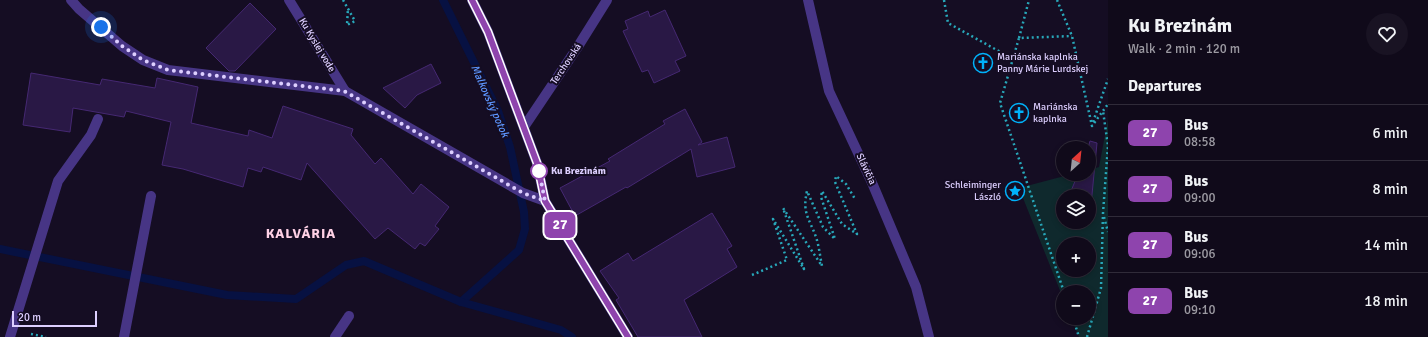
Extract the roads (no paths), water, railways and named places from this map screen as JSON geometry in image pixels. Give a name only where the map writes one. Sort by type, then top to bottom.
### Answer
[{"type":"street","name":"Ku Kyslej vode","points":[[71,0],[79,9],[122,46],[143,60],[168,70],[344,91],[523,193],[545,201]]},
{"type":"street","name":"Ku Kyslej vode","points":[[289,0],[344,91]]},
{"type":"street","points":[[472,0],[488,32],[524,127],[537,163],[545,201],[628,337]]},
{"type":"street","name":"Terchovská","points":[[524,127],[608,0]]},
{"type":"street","name":"Slávičia","points":[[808,0],[829,91],[873,185],[916,287],[929,337]]},
{"type":"street","points":[[10,337],[58,181],[91,135],[98,119]]},
{"type":"street","points":[[124,337],[150,196]]},
{"type":"street","points":[[334,337],[349,316]]},
{"type":"waterway","name":"Malkovský potok","points":[[443,0],[498,111],[510,147],[524,212],[525,229],[519,250],[461,302]]},
{"type":"waterway","points":[[0,249],[227,295],[296,299],[346,265],[364,261],[461,302],[561,330],[572,337]]},
{"type":"place","name":"Mariánska kaplnka Panny Márie Lurdskej","points":[[983,63]]},
{"type":"place","name":"Mariánska kaplnka","points":[[1019,113]]},
{"type":"place","name":"Ku Brezinám","points":[[539,171]]},
{"type":"place","name":"Schleiminger László","points":[[1015,191]]},
{"type":"district","name":"KALVÁRIA","points":[[301,233]]}]
